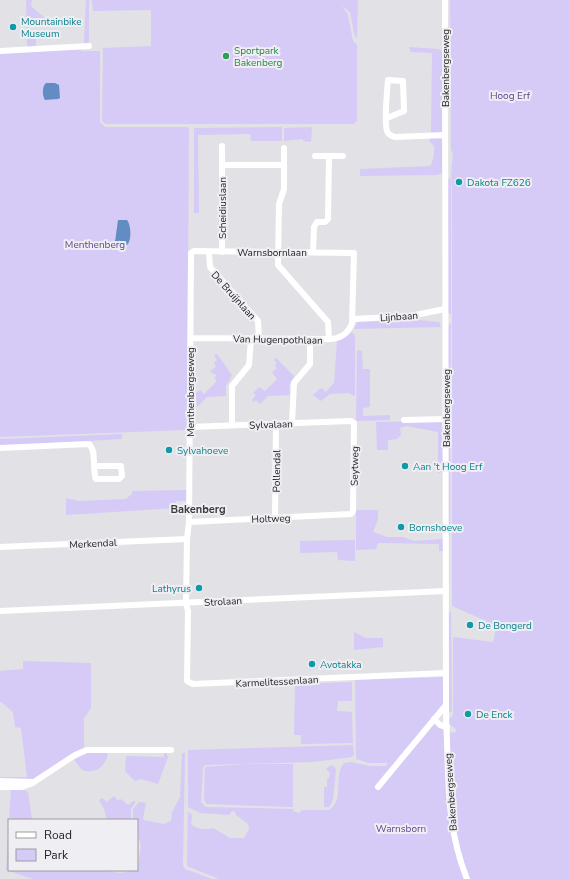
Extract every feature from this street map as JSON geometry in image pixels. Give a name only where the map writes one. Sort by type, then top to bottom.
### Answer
[{"type":"street","name":"Bakenbergseweg","points":[[445,0],[446,705],[448,787],[451,827],[467,879]]},
{"type":"street","points":[[0,51],[89,46]]},
{"type":"street","points":[[387,118],[404,111],[403,81],[388,80],[387,118],[387,131],[390,135],[395,137],[445,136]]},
{"type":"street","name":"Scheidiuslaan","points":[[222,146],[222,252]]},
{"type":"street","points":[[284,148],[284,189],[279,204],[279,268],[328,322],[329,339]]},
{"type":"street","points":[[315,156],[344,156]]},
{"type":"street","points":[[313,252],[314,226],[317,222],[325,222],[328,219],[329,156]]},
{"type":"street","name":"Scheidiuslaan","points":[[222,165],[284,165]]},
{"type":"street","name":"Warnsbornlaan","points":[[191,253],[194,251],[354,253],[353,319]]},
{"type":"street","name":"De Bruijnlaan","points":[[209,252],[210,268],[258,321],[259,338]]},
{"type":"street","name":"Menthenbergseweg","points":[[186,603],[187,539],[189,522],[191,253]]},
{"type":"street","name":"Lijnbaan","points":[[353,319],[414,316],[445,309]]},
{"type":"street","name":"Van Hugenpothlaan","points":[[190,338],[339,338],[352,326],[353,319]]},
{"type":"street","points":[[232,425],[232,386],[250,365],[251,339]]},
{"type":"street","points":[[292,423],[294,383],[310,364],[310,339]]},
{"type":"street","points":[[404,420],[446,419]]},
{"type":"street","name":"Sylvalaan","points":[[190,427],[351,421]]},
{"type":"street","name":"Seytweg","points":[[351,421],[354,423],[352,513]]},
{"type":"street","name":"Pollendal","points":[[275,518],[276,424]]},
{"type":"street","points":[[0,448],[87,444],[92,448],[95,477],[97,479],[119,479],[122,476],[121,466],[94,466]]},
{"type":"street","name":"Holtweg","points":[[189,522],[349,515],[352,513]]},
{"type":"street","name":"Merkendal","points":[[0,547],[187,539]]},
{"type":"street","name":"Strolaan","points":[[0,611],[446,591]]},
{"type":"street","name":"Karmelitessenlaan","points":[[186,603],[188,611],[187,681],[193,684],[446,673]]},
{"type":"street","points":[[378,786],[446,705]]},
{"type":"street","points":[[434,719],[440,725],[447,727]]},
{"type":"street","points":[[0,787],[30,784],[75,755],[87,750],[171,750]]},
{"type":"street","points":[[0,781],[30,784]]},
{"type":"green space","points":[[26,0],[32,0],[31,6],[46,19],[29,25],[29,35],[36,39],[36,47],[27,47]]},
{"type":"green space","points":[[86,0],[89,0],[89,42],[84,44]]},
{"type":"green space","name":"Sportpark Bakenberg","points":[[92,0],[358,0],[357,39],[354,33],[350,12],[342,6],[348,15],[353,41],[357,45],[357,121],[353,124],[106,124],[102,121],[103,48],[151,46],[151,10],[93,11]]},
{"type":"green space","points":[[450,0],[569,0],[569,879],[219,879],[187,866],[188,811],[192,815],[191,824],[194,826],[202,829],[213,828],[230,838],[244,838],[249,829],[248,824],[232,811],[229,815],[200,813],[188,807],[188,750],[353,745],[354,754],[352,757],[313,762],[205,765],[203,768],[201,802],[206,807],[293,809],[293,811],[299,813],[302,810],[329,810],[334,806],[337,800],[339,774],[344,763],[351,762],[369,766],[386,766],[388,763],[369,763],[356,759],[355,680],[444,677],[444,704],[434,718],[444,730],[449,733],[456,732],[456,729],[449,724],[449,719],[453,714],[453,637],[493,642],[496,629],[485,625],[486,621],[452,606],[451,175],[453,153],[451,150]]},
{"type":"green space","points":[[409,47],[438,49],[442,51],[442,133],[431,134],[432,53],[411,52]]},
{"type":"green space","name":"Menthenberg","points":[[79,49],[82,51],[100,51],[100,122],[105,127],[189,128],[187,430],[0,437],[0,53]]},
{"type":"green space","points":[[282,127],[282,141],[251,141],[250,134],[198,135],[199,213],[194,213],[194,128]]},
{"type":"green space","points":[[312,127],[311,142],[303,141],[303,139],[284,141],[284,128]]},
{"type":"green space","points":[[431,137],[442,139],[442,173],[437,175],[360,176],[360,169],[430,166],[433,160],[434,151],[434,146],[429,141]]},
{"type":"green space","points":[[450,177],[451,314],[448,313],[448,179]]},
{"type":"green space","points":[[418,320],[439,322],[441,327],[354,329],[358,322]]},
{"type":"green space","points":[[450,323],[450,537],[448,533],[448,327]]},
{"type":"green space","points":[[352,332],[355,336],[355,396],[348,393],[330,394],[321,401],[313,395],[321,388],[326,392],[334,383],[337,341]]},
{"type":"green space","points":[[357,350],[362,351],[363,369],[370,369],[370,407],[363,408],[363,416],[390,415],[390,420],[356,421]]},
{"type":"green space","points":[[217,354],[232,375],[226,386],[226,396],[207,397],[197,407],[196,393],[200,390],[204,394],[217,381],[214,378],[217,375],[210,372],[216,366],[214,363],[217,360],[214,356]]},
{"type":"green space","points":[[276,358],[294,376],[289,385],[290,395],[268,396],[260,404],[256,400],[254,402],[252,400],[256,395],[253,393],[259,387],[265,391],[277,379],[272,372],[277,368],[275,365],[277,363],[274,360]]},
{"type":"green space","points":[[442,421],[443,472],[438,473],[438,432],[407,426],[400,428],[401,435],[397,439],[388,440],[388,450],[377,450],[376,422]]},
{"type":"green space","points":[[122,434],[122,439],[0,446],[0,439]]},
{"type":"green space","points":[[187,490],[187,501],[176,501],[176,508],[66,515],[66,498],[79,501],[126,499],[132,494],[132,491]]},
{"type":"green space","points":[[356,510],[378,510],[378,519],[373,532],[387,537],[403,537],[414,541],[443,539],[444,551],[439,551],[439,544],[378,543],[376,549],[356,550]]},
{"type":"green space","points":[[355,540],[355,561],[338,560],[337,552],[300,553],[300,541]]},
{"type":"green space","points":[[451,611],[452,711],[449,712],[448,613]]},
{"type":"green space","points":[[354,632],[366,638],[383,638],[383,647],[354,650]]},
{"type":"green space","points":[[23,661],[91,663],[91,708],[84,718],[84,747],[33,780],[0,779],[0,777],[27,777],[21,728],[15,727],[13,712],[0,701],[0,671],[23,669]]},
{"type":"green space","points":[[352,682],[352,701],[338,701],[337,711],[352,712],[353,743],[301,744],[301,735],[294,735],[295,684]]},
{"type":"green space","points":[[105,751],[108,755],[106,760],[101,767],[95,770],[82,770],[74,760],[88,752]]},
{"type":"green space","points":[[164,753],[166,753],[168,757],[158,784],[141,779],[135,781],[125,771],[126,756],[164,757]]},
{"type":"green space","points":[[182,753],[185,753],[183,865],[185,869],[212,879],[33,879],[9,871],[108,871],[120,873],[138,871],[141,846],[138,836],[138,819],[133,819],[133,809],[139,802],[146,803],[143,818],[144,820],[164,824],[171,821],[172,812],[180,797]]},
{"type":"green space","points":[[244,764],[293,764],[293,807],[207,804],[204,800],[205,767]]},
{"type":"green space","points":[[331,765],[335,767],[336,770],[333,800],[329,807],[324,807],[324,787],[327,787],[327,779],[329,778],[330,773],[326,769]]},
{"type":"green space","points":[[11,788],[22,789],[28,792],[32,819],[9,819]]},
{"type":"green space","points":[[114,796],[118,801],[121,799],[128,805],[133,801],[136,801],[131,809],[131,819],[107,819],[104,809],[99,800],[102,798],[107,802]]},
{"type":"green space","points":[[8,837],[8,871],[6,870]]},
{"type":"water","points":[[46,83],[55,83],[59,85],[60,98],[45,100],[43,91]]},
{"type":"water","points":[[118,220],[127,220],[128,222],[130,236],[129,243],[127,245],[118,245],[115,242]]},
{"type":"place","name":"Mountainbike Museum","points":[[13,27]]},
{"type":"place","name":"Sportpark Bakenberg","points":[[226,56]]},
{"type":"place","name":"Dakota FZ626","points":[[459,182]]},
{"type":"place","name":"Sylvahoeve","points":[[169,450]]},
{"type":"place","name":"Aan 't Hoog Erf","points":[[405,466]]},
{"type":"place","name":"Bornshoeve","points":[[401,527]]},
{"type":"place","name":"Lathyrus","points":[[199,588]]},
{"type":"place","name":"De Bongerd","points":[[470,625]]},
{"type":"place","name":"Avotakka","points":[[312,664]]},
{"type":"place","name":"De Enck","points":[[468,714]]},
{"type":"district","name":"Bakenberg","points":[[198,509]]},
{"type":"park label","name":"Hoog Erf","points":[[510,95]]},
{"type":"park label","name":"Warnsborn","points":[[401,828]]}]
